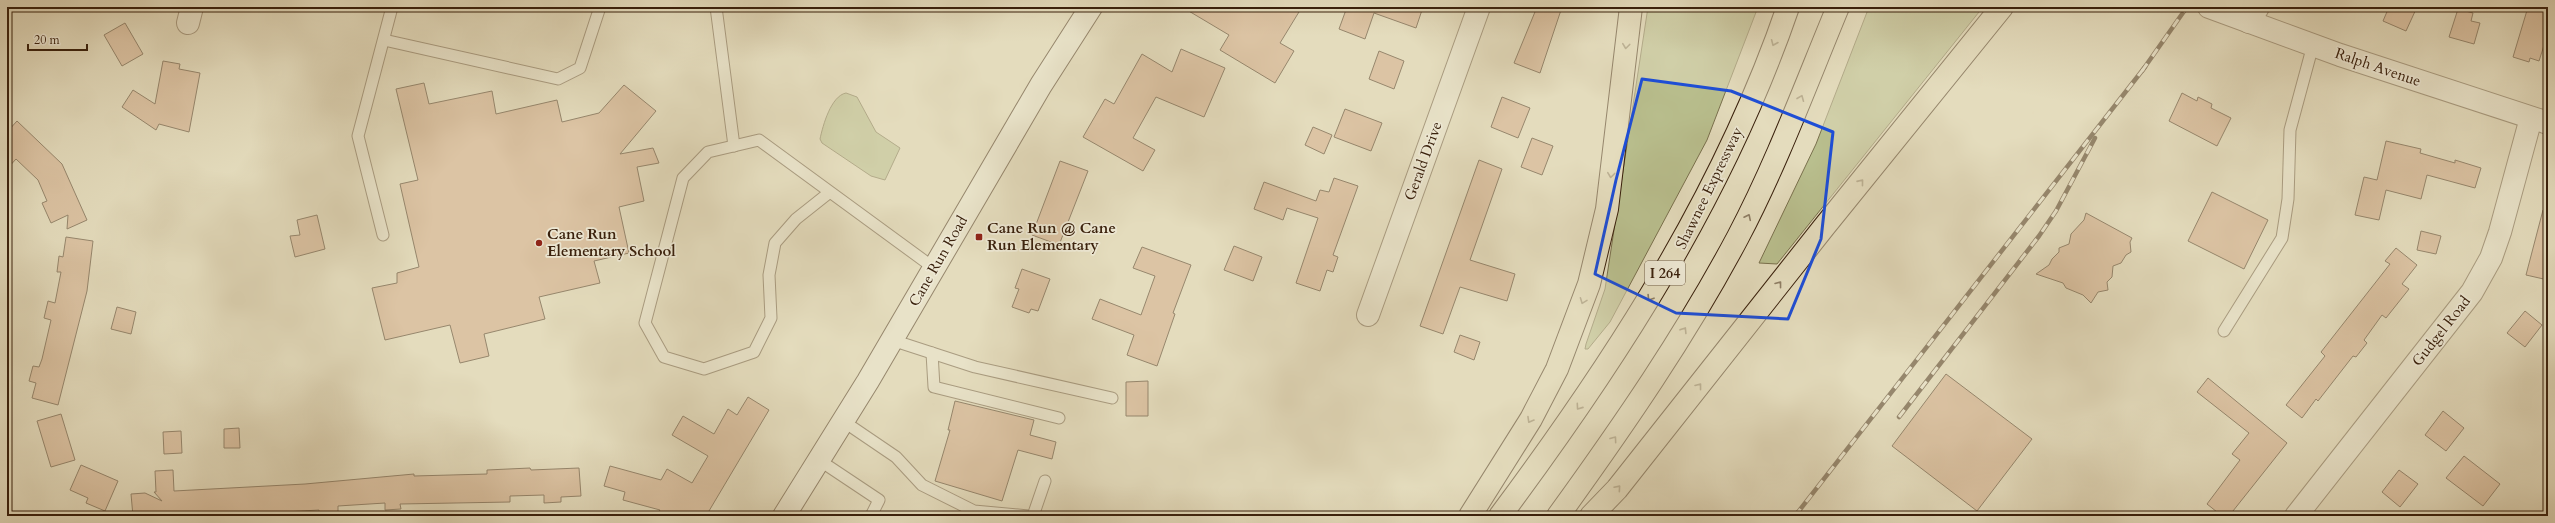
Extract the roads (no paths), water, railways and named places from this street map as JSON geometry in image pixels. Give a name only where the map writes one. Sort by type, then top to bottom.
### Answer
[{"type":"highway","points":[[1470,516],[1531,419],[1550,382],[1590,284],[1607,209],[1631,7]]},
{"type":"highway","name":"Shawnee Expressway","points":[[1500,516],[1610,362],[1671,264],[1737,134],[1788,7]]},
{"type":"highway","name":"I 264","points":[[1558,516],[1621,428],[1687,326],[1738,237],[1770,172],[1838,7]]},
{"type":"highway","points":[[1591,516],[1618,489],[1824,227],[2002,7]]},
{"type":"street","name":"Cane Run Road","points":[[784,516],[892,340],[1041,85],[1092,7]]},
{"type":"street","name":"Gerald Drive","points":[[1368,315],[1479,7]]},
{"type":"street","name":"Ralph Avenue","points":[[2209,7],[2253,14],[2313,45],[2539,120]]},
{"type":"street","name":"Gudgel Road","points":[[2296,516],[2472,292],[2491,258],[2539,120]]},
{"type":"lane","points":[[383,235],[358,136],[392,7]]},
{"type":"lane","points":[[384,40],[558,79],[580,68],[600,7]]},
{"type":"lane","points":[[716,7],[734,146]]},
{"type":"lane","points":[[2224,331],[2282,238],[2288,199],[2290,130],[2313,45]]},
{"type":"lane","points":[[830,192],[796,219],[775,243],[769,275],[771,318],[754,352],[704,369],[664,357],[645,323],[683,178],[708,152],[759,140],[934,268]]},
{"type":"lane","points":[[892,340],[975,367],[1112,398]]},
{"type":"lane","points":[[932,353],[934,387],[1059,418]]},
{"type":"lane","points":[[843,421],[896,457],[922,485],[974,511],[1028,516]]},
{"type":"lane","points":[[819,460],[879,500],[871,516]]},
{"type":"lane","points":[[1033,516],[1045,481]]},
{"type":"railway","points":[[2142,71],[2187,7]]},
{"type":"railway","points":[[1795,516],[2145,67]]},
{"type":"railway","points":[[1899,417],[2039,236],[2056,211],[2095,138]]},
{"type":"place","name":"Cane Run @ Cane Run Elementary","points":[[979,237]]},
{"type":"place","name":"Cane Run Elementary School","points":[[539,243]]}]
